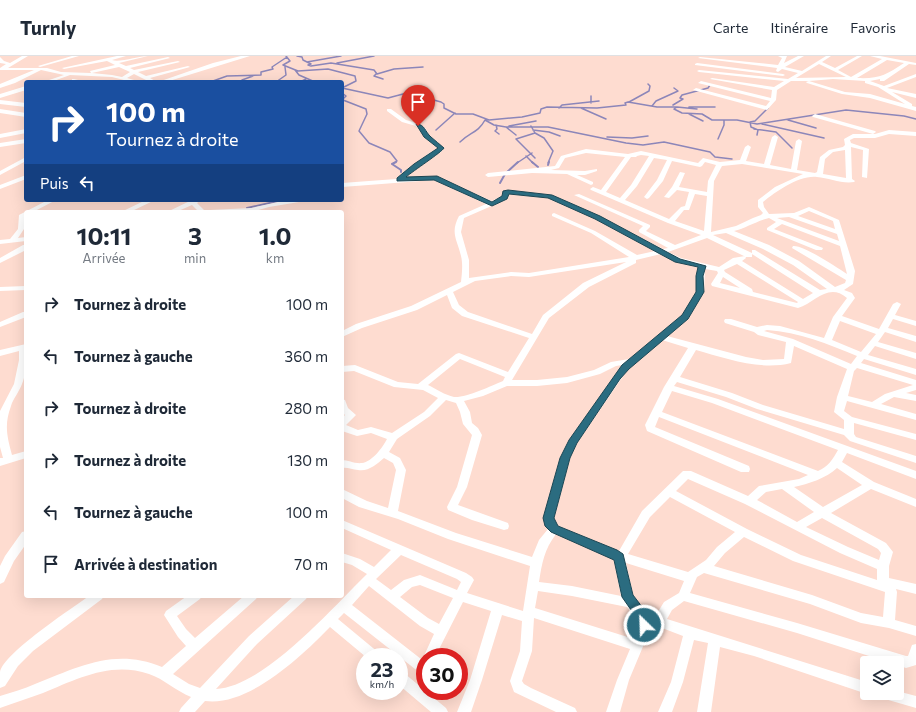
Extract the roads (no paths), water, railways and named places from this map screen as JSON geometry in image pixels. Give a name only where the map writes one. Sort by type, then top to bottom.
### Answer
[{"type":"street","points":[[0,70],[26,56]]},
{"type":"street","points":[[56,56],[66,59]]},
{"type":"street","points":[[31,69],[77,56]]},
{"type":"street","points":[[117,62],[124,56]]},
{"type":"street","points":[[74,80],[117,62],[146,56]]},
{"type":"street","points":[[168,80],[226,60],[248,56]]},
{"type":"street","points":[[776,74],[781,67],[785,56],[780,56]]},
{"type":"street","points":[[781,67],[802,56]]},
{"type":"street","points":[[696,90],[767,108],[773,100],[775,89],[829,56]]},
{"type":"street","points":[[835,70],[860,56]]},
{"type":"street","points":[[872,56],[916,64]]},
{"type":"street","points":[[124,68],[166,57],[197,71]]},
{"type":"street","points":[[0,58],[2,62],[10,64]]},
{"type":"street","points":[[53,70],[108,58],[117,62],[124,68],[150,80]]},
{"type":"street","points":[[700,58],[781,67],[802,72]]},
{"type":"street","points":[[852,78],[886,59]]},
{"type":"street","points":[[124,78],[134,72],[178,62]]},
{"type":"street","points":[[818,62],[852,78],[916,96]]},
{"type":"street","points":[[875,85],[907,63]]},
{"type":"street","points":[[697,64],[794,76]]},
{"type":"street","points":[[145,78],[188,67]]},
{"type":"street","points":[[0,70],[40,69],[53,70],[61,73],[86,74],[131,80]]},
{"type":"street","points":[[0,86],[13,82],[40,69]]},
{"type":"street","points":[[52,80],[74,73]]},
{"type":"street","points":[[775,89],[700,74],[788,80],[833,78],[861,80],[885,77]]},
{"type":"street","points":[[884,88],[916,75]]},
{"type":"street","points":[[906,79],[916,81]]},
{"type":"street","points":[[801,80],[844,93],[870,96],[916,109]]},
{"type":"street","points":[[701,83],[773,100]]},
{"type":"street","points":[[884,88],[916,109]]},
{"type":"street","points":[[0,96],[24,89]]},
{"type":"street","points":[[0,102],[24,105]]},
{"type":"street","points":[[389,110],[404,120],[424,130],[426,136],[441,148],[439,151],[430,155],[416,165],[399,180]]},
{"type":"street","points":[[0,111],[24,115]]},
{"type":"street","points":[[815,116],[880,134]]},
{"type":"street","points":[[0,130],[24,126]]},
{"type":"street","points":[[0,136],[24,131]]},
{"type":"street","points":[[488,175],[557,167],[563,157],[586,151],[631,155],[641,153],[700,165],[703,160],[720,164],[742,162],[850,180],[847,139],[854,136],[889,132],[916,134]]},
{"type":"street","points":[[767,166],[775,137]]},
{"type":"street","points":[[0,145],[24,141]]},
{"type":"street","points":[[794,171],[799,141]]},
{"type":"street","points":[[818,175],[820,174],[822,158],[831,151],[844,148],[848,145],[866,150],[865,177]]},
{"type":"street","points":[[742,162],[748,147]]},
{"type":"street","points":[[602,193],[631,155]]},
{"type":"street","points":[[621,201],[634,186],[653,155]]},
{"type":"street","points":[[647,197],[660,181],[670,160]]},
{"type":"street","points":[[0,173],[24,161]]},
{"type":"street","points":[[707,235],[711,181],[720,164]]},
{"type":"street","points":[[532,171],[585,173],[595,170]]},
{"type":"street","points":[[568,173],[602,193],[670,222],[752,253],[819,294]]},
{"type":"street","points":[[667,197],[675,188],[682,173]]},
{"type":"street","points":[[765,217],[766,213],[761,207],[760,201],[778,188],[804,176],[818,175]]},
{"type":"street","points":[[0,187],[24,178]]},
{"type":"street","points":[[344,185],[435,178],[492,204]]},
{"type":"street","points":[[675,188],[709,194]]},
{"type":"street","points":[[670,222],[683,208],[687,209],[693,191]]},
{"type":"street","points":[[465,282],[465,254],[457,238],[456,228],[461,217],[492,204],[505,197],[505,193],[508,192],[550,196],[598,218],[678,260],[721,271],[756,296]]},
{"type":"street","points":[[577,195],[648,226],[641,231],[674,248]]},
{"type":"street","points":[[31,210],[49,202]]},
{"type":"street","points":[[129,210],[147,202]]},
{"type":"street","points":[[175,210],[193,202]]},
{"type":"street","points":[[222,210],[251,210],[268,205],[287,202]]},
{"type":"street","points":[[344,333],[359,326],[404,312],[473,279],[511,274],[529,275],[634,258],[674,248],[707,235],[738,228],[765,217],[792,216],[809,209],[836,220],[851,271],[849,284],[846,287],[819,294],[798,306],[715,284],[721,271],[736,260],[766,248]]},
{"type":"street","points":[[13,240],[21,229],[21,216],[24,214]]},
{"type":"street","points":[[554,215],[593,232],[634,258]]},
{"type":"street","points":[[792,216],[840,234]]},
{"type":"street","points":[[765,217],[843,245]]},
{"type":"street","points":[[780,222],[769,229],[818,248]]},
{"type":"street","points":[[725,230],[796,263],[835,290],[849,295],[851,298],[837,317],[827,341]]},
{"type":"street","points":[[0,242],[24,239]]},
{"type":"street","points":[[0,261],[24,248]]},
{"type":"street","points":[[796,248],[814,256],[850,279]]},
{"type":"street","points":[[344,369],[355,368],[396,385],[421,386],[444,397],[459,400],[480,394],[508,379],[542,321],[577,291],[645,255]]},
{"type":"street","points":[[736,260],[803,302]]},
{"type":"street","points":[[691,578],[621,558],[613,553],[554,529],[549,523],[548,518],[568,453],[573,442],[617,377],[633,361],[682,320],[700,292],[700,276],[702,266]]},
{"type":"street","points":[[0,290],[24,288]]},
{"type":"street","points":[[449,291],[455,306],[466,314],[534,337]]},
{"type":"street","points":[[897,304],[882,331],[850,371],[839,412],[849,419],[916,437]]},
{"type":"street","points":[[0,325],[24,315]]},
{"type":"street","points":[[890,316],[916,324]]},
{"type":"street","points":[[837,317],[882,331],[916,339]]},
{"type":"street","points":[[728,321],[757,330],[761,333],[790,341],[854,366],[916,383]]},
{"type":"street","points":[[757,330],[762,327],[786,330],[827,341],[862,355],[916,372]]},
{"type":"street","points":[[661,337],[755,362],[782,364],[788,361],[790,341]]},
{"type":"street","points":[[872,343],[916,356]]},
{"type":"street","points":[[694,345],[674,378],[650,425],[650,429],[745,469]]},
{"type":"street","points":[[0,353],[24,347],[18,384],[6,406],[1,425],[4,461],[24,455]]},
{"type":"street","points":[[421,386],[460,356],[508,379],[537,383],[567,380],[597,372],[614,364],[633,361]]},
{"type":"street","points":[[674,378],[729,395],[760,407],[849,434],[853,439],[916,460]]},
{"type":"street","points":[[874,405],[894,394],[916,387]]},
{"type":"street","points":[[669,388],[721,403],[916,475]]},
{"type":"street","points":[[894,394],[916,398]]},
{"type":"street","points":[[344,464],[359,467],[364,466],[382,453],[393,437],[427,414],[444,397]]},
{"type":"street","points":[[842,397],[916,416]]},
{"type":"street","points":[[459,400],[466,412],[468,424],[477,435],[462,487],[451,506],[476,517],[504,526]]},
{"type":"street","points":[[344,409],[351,415],[344,424]]},
{"type":"street","points":[[657,413],[818,475]]},
{"type":"street","points":[[849,419],[849,434]]},
{"type":"street","points":[[344,427],[358,433],[371,430],[393,437]]},
{"type":"street","points":[[749,502],[764,489],[801,482],[828,471],[836,463],[844,449]]},
{"type":"street","points":[[382,453],[395,459],[400,464],[401,470],[392,513]]},
{"type":"street","points":[[836,463],[870,485],[916,503]]},
{"type":"street","points":[[613,712],[623,680],[638,646],[644,625],[641,615],[627,594],[621,558],[643,519],[686,474],[689,474],[749,502],[844,550],[883,566]]},
{"type":"street","points":[[784,485],[823,512],[882,546],[887,552],[883,566],[883,585],[891,592],[889,623]]},
{"type":"street","points":[[797,527],[870,485]]},
{"type":"street","points":[[668,492],[743,532],[798,558],[883,585],[916,589]]},
{"type":"street","points":[[344,495],[363,504],[392,513],[452,536],[536,563]]},
{"type":"street","points":[[344,525],[438,564],[467,579],[468,582],[434,648]]},
{"type":"street","points":[[554,529],[543,542],[536,563],[528,614],[526,651],[516,681],[518,686],[526,692],[570,712]]},
{"type":"street","points":[[659,622],[668,606],[683,596],[691,578],[696,571],[703,568],[743,532]]},
{"type":"street","points":[[0,579],[9,559],[24,538]]},
{"type":"street","points":[[0,702],[67,677],[105,666],[123,663],[139,666],[163,674],[179,686],[202,694],[212,696],[224,694],[250,684],[282,662],[330,620],[343,605],[400,549]]},
{"type":"street","points":[[344,559],[360,564],[392,596],[424,622],[442,632]]},
{"type":"street","points":[[703,568],[806,598],[861,618],[889,623],[916,631]]},
{"type":"street","points":[[392,596],[408,583],[420,580],[460,596],[498,608],[528,614],[638,646]]},
{"type":"street","points":[[533,586],[572,591],[633,603]]},
{"type":"street","points":[[683,596],[797,628],[906,662],[913,661],[916,649]]},
{"type":"street","points":[[0,682],[14,662],[29,647],[95,598]]},
{"type":"street","points":[[193,598],[170,615],[184,636],[195,646]]},
{"type":"street","points":[[163,674],[250,598]]},
{"type":"street","points":[[186,712],[253,640],[300,598]]},
{"type":"street","points":[[343,605],[416,663]]},
{"type":"street","points":[[464,712],[476,680],[498,608]]},
{"type":"street","points":[[641,615],[690,633],[760,652],[860,686]]},
{"type":"street","points":[[330,620],[364,648]]},
{"type":"street","points":[[665,712],[677,682],[690,633]]},
{"type":"street","points":[[704,712],[715,640]]},
{"type":"street","points":[[408,684],[441,712]]},
{"type":"street","points":[[904,699],[916,702]]},
{"type":"waterway","points":[[297,56],[302,57],[303,60],[307,62]]},
{"type":"waterway","points":[[307,62],[341,56]]},
{"type":"waterway","points":[[337,63],[374,56]]},
{"type":"waterway","points":[[216,80],[227,76],[261,75],[261,72],[273,69],[272,67],[287,57]]},
{"type":"waterway","points":[[287,57],[290,61],[283,65],[298,71],[328,69],[355,76],[356,81],[344,87]]},
{"type":"waterway","points":[[307,62],[311,64],[308,65],[311,66],[331,63],[374,70],[377,74],[394,69],[423,67]]},
{"type":"waterway","points":[[279,80],[286,75],[285,67]]},
{"type":"waterway","points":[[295,70],[299,75],[310,80]]},
{"type":"waterway","points":[[376,74],[374,76],[383,79]]},
{"type":"waterway","points":[[242,80],[253,76]]},
{"type":"waterway","points":[[629,102],[649,91],[650,86],[648,84]]},
{"type":"waterway","points":[[673,105],[683,99],[680,98],[682,95],[708,88],[710,85]]},
{"type":"waterway","points":[[344,88],[388,98],[403,94],[412,94],[441,102],[444,104],[444,108],[455,113]]},
{"type":"waterway","points":[[652,106],[656,101],[678,91],[674,88]]},
{"type":"waterway","points":[[344,94],[346,96],[344,98]]},
{"type":"waterway","points":[[591,96],[591,102]]},
{"type":"waterway","points":[[344,100],[366,109],[367,114],[359,131],[369,143],[390,152],[397,161],[394,163]]},
{"type":"waterway","points":[[591,102],[599,101]]},
{"type":"waterway","points":[[560,107],[562,105],[591,102]]},
{"type":"waterway","points":[[560,107],[597,108],[626,105],[625,103],[628,102],[657,107],[677,107]]},
{"type":"waterway","points":[[455,113],[473,114],[489,120],[522,117],[540,113],[541,109],[547,107],[560,107]]},
{"type":"waterway","points":[[677,107],[697,109]]},
{"type":"waterway","points":[[677,107],[674,109],[682,113],[702,114],[712,120],[724,120]]},
{"type":"waterway","points":[[689,107],[715,107]]},
{"type":"waterway","points":[[581,108],[606,119]]},
{"type":"waterway","points":[[750,123],[755,121],[768,108]]},
{"type":"waterway","points":[[750,123],[757,124],[846,110],[904,116],[916,119]]},
{"type":"waterway","points":[[436,130],[455,113]]},
{"type":"waterway","points":[[689,114],[703,121]]},
{"type":"waterway","points":[[460,142],[480,128],[485,120],[496,125]]},
{"type":"waterway","points":[[718,139],[724,125],[724,120]]},
{"type":"waterway","points":[[724,120],[737,120],[750,123]]},
{"type":"waterway","points":[[788,120],[816,128]]},
{"type":"waterway","points":[[509,126],[536,121]]},
{"type":"waterway","points":[[750,123],[751,127],[756,129]]},
{"type":"waterway","points":[[762,124],[824,138]]},
{"type":"waterway","points":[[496,125],[506,127]]},
{"type":"waterway","points":[[496,125],[497,129],[495,131],[499,134]]},
{"type":"waterway","points":[[506,127],[532,127]]},
{"type":"waterway","points":[[506,127],[516,135]]},
{"type":"waterway","points":[[532,127],[548,127],[643,145],[664,142],[710,152],[715,157],[732,159]]},
{"type":"waterway","points":[[756,129],[776,132],[792,148]]},
{"type":"waterway","points":[[756,129],[758,130],[757,135]]},
{"type":"waterway","points":[[533,130],[549,132],[560,136]]},
{"type":"waterway","points":[[531,154],[516,139],[535,133]]},
{"type":"waterway","points":[[535,133],[544,138],[553,151],[548,163]]},
{"type":"waterway","points":[[607,137],[632,138],[648,136]]},
{"type":"waterway","points":[[527,157],[531,154]]},
{"type":"waterway","points":[[531,154],[535,158]]},
{"type":"waterway","points":[[517,163],[527,157]]},
{"type":"waterway","points":[[527,157],[532,162]]},
{"type":"waterway","points":[[500,183],[505,174],[518,162]]},
{"type":"waterway","points":[[532,162],[538,167]]},
{"type":"waterway","points":[[394,163],[392,164],[401,170],[401,172]]},
{"type":"waterway","points":[[247,208],[274,202]]}]
